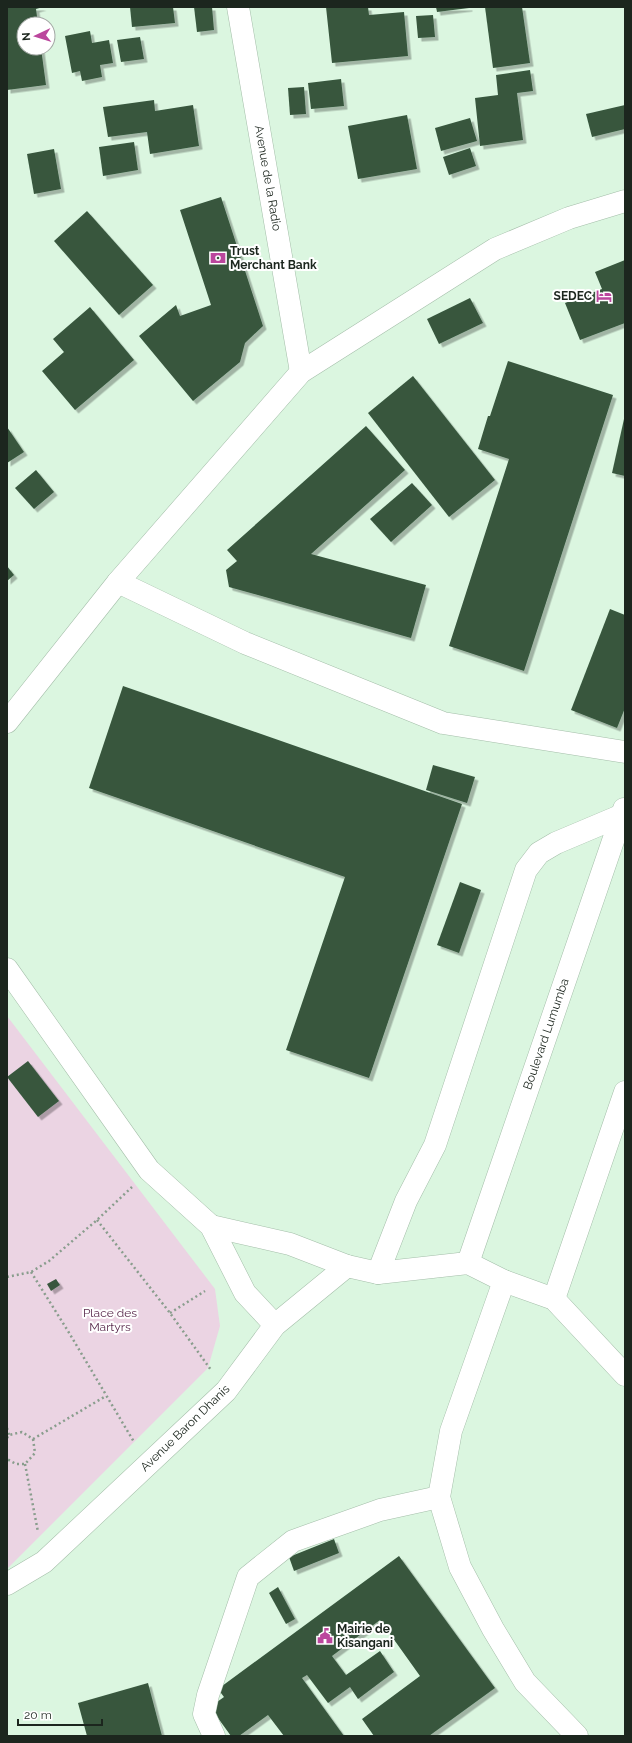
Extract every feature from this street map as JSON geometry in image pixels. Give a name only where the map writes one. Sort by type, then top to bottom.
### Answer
[{"type":"street","name":"Avenue de la Radio","points":[[238,7],[301,372]]},
{"type":"street","points":[[7,722],[118,582],[301,372],[495,249],[569,218],[625,201]]},
{"type":"street","points":[[118,582],[245,643],[443,723],[625,752]]},
{"type":"street","points":[[378,1273],[406,1201],[436,1145],[526,870],[539,853],[556,843],[622,811]]},
{"type":"street","name":"Boulevard Lumumba","points":[[468,1263],[622,811]]},
{"type":"street","points":[[7,969],[149,1170],[211,1226],[245,1293],[275,1325]]},
{"type":"street","points":[[554,1299],[625,1092]]},
{"type":"street","points":[[211,1226],[290,1244],[347,1266],[378,1273],[468,1263],[504,1281],[554,1299],[625,1375]]},
{"type":"street","name":"Avenue Baron Dhanis","points":[[7,1584],[44,1562],[226,1391],[275,1325],[347,1266]]},
{"type":"street","points":[[504,1281],[451,1431],[439,1497],[460,1567],[493,1628],[525,1682],[577,1736]]},
{"type":"street","points":[[214,1736],[204,1714],[208,1695],[248,1577],[293,1541],[380,1510],[439,1497]]},
{"type":"path","points":[[7,1277],[31,1272],[49,1261],[97,1220],[149,1170]]},
{"type":"path","points":[[97,1220],[170,1313],[226,1391]]},
{"type":"path","points":[[31,1272],[147,1465]]},
{"type":"path","points":[[170,1313],[205,1291]]},
{"type":"path","points":[[34,1439],[106,1396]]},
{"type":"path","points":[[7,1428],[8,1436],[22,1432],[34,1439]]},
{"type":"path","points":[[7,1460],[16,1464],[25,1464],[35,1453],[34,1439]]},
{"type":"path","points":[[25,1464],[44,1562]]},
{"type":"green space","name":"Place des Martyrs","points":[[7,1016],[215,1289],[220,1326],[208,1368],[7,1569]]},
{"type":"building","points":[[7,7],[43,7],[36,9],[37,16],[16,16],[16,56],[42,56],[46,85],[7,90]]},
{"type":"building","points":[[130,7],[173,7],[175,23],[132,27]]},
{"type":"building","points":[[194,7],[212,7],[214,30],[197,32]]},
{"type":"building","points":[[326,7],[368,7],[369,15],[404,12],[408,56],[332,63]]},
{"type":"building","points":[[436,7],[469,7],[469,8],[437,12]]},
{"type":"building","points":[[485,7],[522,7],[530,63],[493,68]]},
{"type":"building","points":[[433,15],[435,37],[418,38],[416,16]]},
{"type":"building","points":[[90,31],[92,43],[109,40],[113,63],[100,65],[102,77],[82,81],[80,71],[72,73],[65,36]]},
{"type":"building","points":[[140,37],[144,59],[121,62],[117,40]]},
{"type":"building","points":[[530,70],[533,91],[517,93],[523,140],[480,146],[475,98],[498,95],[496,75]]},
{"type":"building","points":[[341,79],[344,106],[311,109],[308,83]]},
{"type":"building","points":[[304,87],[306,114],[290,115],[288,88]]},
{"type":"building","points":[[154,100],[155,111],[193,105],[199,146],[150,154],[147,132],[108,137],[103,107]]},
{"type":"building","points":[[625,105],[625,129],[592,137],[586,114]]},
{"type":"building","points":[[407,115],[417,169],[358,179],[348,126]]},
{"type":"building","points":[[470,118],[477,141],[441,151],[435,128]]},
{"type":"building","points":[[134,142],[138,170],[103,176],[99,147]]},
{"type":"building","points":[[470,148],[476,166],[449,175],[443,157]]},
{"type":"building","points":[[54,149],[61,189],[34,194],[27,154]]},
{"type":"building","name":"Trust Merchant Bank","points":[[221,197],[263,326],[245,343],[240,362],[193,401],[139,336],[176,305],[180,316],[211,305],[180,210]]},
{"type":"building","points":[[87,211],[153,285],[119,315],[54,241]]},
{"type":"building","name":"SEDEC","points":[[625,260],[625,323],[580,340],[565,303],[602,289],[595,272]]},
{"type":"building","points":[[470,298],[483,323],[439,344],[427,319]]},
{"type":"building","points":[[90,307],[134,360],[75,410],[42,371],[64,352],[53,339]]},
{"type":"building","points":[[508,361],[613,395],[524,671],[449,646],[509,459],[478,449]]},
{"type":"building","points":[[413,376],[495,480],[449,517],[368,413]]},
{"type":"building","points":[[625,419],[625,476],[612,473]]},
{"type":"building","points":[[366,426],[405,470],[311,554],[426,585],[411,638],[229,587],[226,570],[237,561],[227,550]]},
{"type":"building","points":[[7,427],[24,452],[7,463]]},
{"type":"building","points":[[36,470],[54,492],[34,509],[15,488]]},
{"type":"building","points":[[412,483],[432,505],[391,542],[370,519]]},
{"type":"building","points":[[7,566],[14,575],[7,581]]},
{"type":"building","points":[[610,609],[625,615],[625,708],[617,728],[571,710]]},
{"type":"building","points":[[123,686],[462,804],[369,1078],[286,1050],[345,877],[89,788]]},
{"type":"building","points":[[433,765],[475,777],[467,803],[426,790]]},
{"type":"building","points":[[460,882],[481,890],[459,953],[437,945]]},
{"type":"building","points":[[28,1061],[59,1101],[38,1117],[7,1077]]},
{"type":"building","points":[[56,1279],[60,1285],[51,1291],[47,1284]]},
{"type":"building","points":[[334,1539],[339,1553],[294,1571],[289,1557]]},
{"type":"building","name":"Mairie de Kisangani","points":[[399,1556],[495,1688],[429,1736],[374,1736],[362,1719],[420,1676],[380,1620],[332,1656],[346,1675],[380,1651],[394,1672],[358,1699],[350,1687],[328,1703],[307,1675],[302,1678],[344,1736],[284,1736],[268,1715],[239,1736],[231,1736],[210,1707],[224,1697],[218,1689]]},
{"type":"building","points":[[278,1587],[295,1619],[286,1624],[269,1593]]},
{"type":"building","points":[[148,1683],[162,1736],[87,1736],[78,1703]]},
{"type":"place","name":"Trust Merchant Bank","points":[[218,258]]},
{"type":"place","name":"SEDEC","points":[[604,296]]},
{"type":"place","name":"Mairie de Kisangani","points":[[325,1636]]}]
